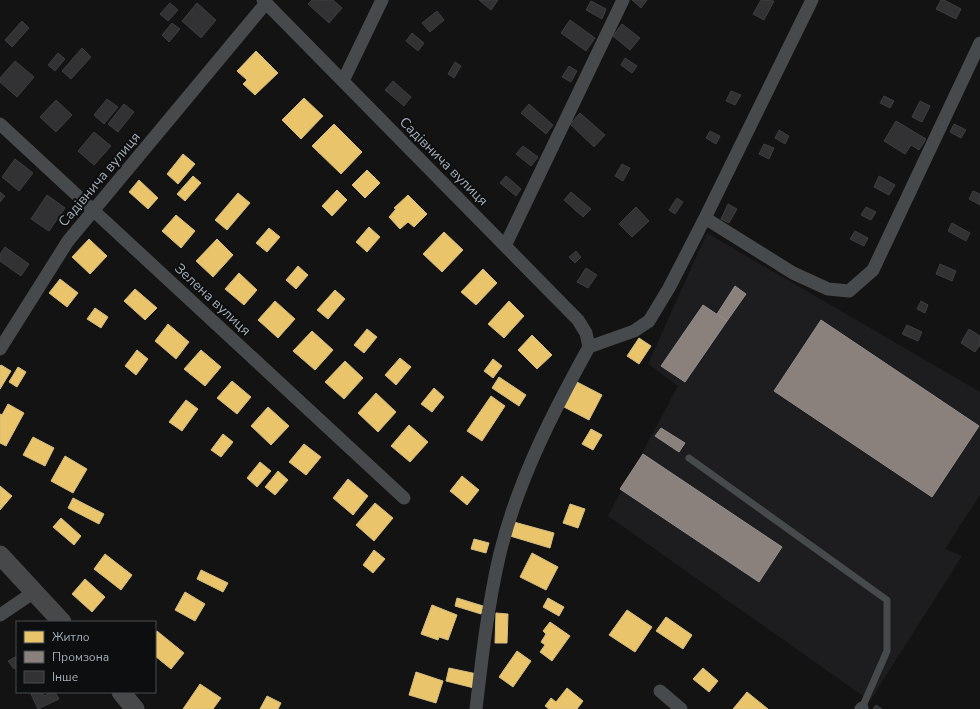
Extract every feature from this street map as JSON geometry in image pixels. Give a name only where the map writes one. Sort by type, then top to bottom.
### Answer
[{"type":"main road","points":[[0,555],[61,621]]},
{"type":"main road","points":[[122,693],[135,709]]},
{"type":"street","points":[[343,81],[382,0]]},
{"type":"street","points":[[505,246],[623,0]]},
{"type":"street","points":[[476,709],[500,553],[520,493],[551,416],[589,347],[634,331],[649,321],[669,288],[705,218],[812,0]]},
{"type":"street","name":"Садівнича вулиця","points":[[0,349],[68,242],[265,1],[578,320],[586,333],[589,347]]},
{"type":"street","points":[[705,218],[793,273],[828,289],[850,291],[873,270],[980,43]]},
{"type":"street","name":"Зелена вулиця","points":[[0,124],[404,498]]},
{"type":"street","points":[[0,615],[34,592]]},
{"type":"street","points":[[660,691],[681,709]]},
{"type":"lane","points":[[689,458],[887,600],[887,651],[861,708]]},
{"type":"shaded area","points":[[707,233],[980,392],[980,495],[945,549],[962,556],[870,701],[608,516],[678,386],[648,364]]},
{"type":"building: Житло","points":[[256,51],[278,73],[255,95],[243,84],[247,80],[237,71]]},
{"type":"building: Житло","points":[[304,98],[323,116],[301,139],[282,120]]},
{"type":"building: Житло","points":[[334,124],[362,152],[341,174],[312,146]]},
{"type":"building: Житло","points":[[183,154],[195,164],[178,184],[167,174]]},
{"type":"building: Житло","points":[[367,170],[380,183],[365,198],[352,185]]},
{"type":"building: Житло","points":[[193,176],[201,183],[185,201],[177,194]]},
{"type":"building: Житло","points":[[139,180],[158,198],[148,209],[129,192]]},
{"type":"building: Житло","points":[[337,190],[347,200],[332,216],[322,206]]},
{"type":"building: Житло","points":[[238,193],[250,203],[227,230],[215,220]]},
{"type":"building: Житло","points":[[408,195],[427,214],[414,227],[408,222],[400,229],[389,217],[396,209],[394,208]]},
{"type":"building: Житло","points":[[176,215],[195,231],[181,248],[162,231]]},
{"type":"building: Житло","points":[[369,227],[380,237],[367,252],[356,242]]},
{"type":"building: Житло","points":[[269,228],[280,237],[267,252],[256,243]]},
{"type":"building: Житло","points":[[444,232],[463,250],[442,272],[423,254]]},
{"type":"building: Житло","points":[[89,239],[107,256],[90,274],[72,257]]},
{"type":"building: Житло","points":[[217,239],[233,255],[213,277],[196,261]]},
{"type":"building: Житло","points":[[298,266],[308,275],[296,289],[286,280]]},
{"type":"building: Житло","points":[[483,269],[497,283],[476,305],[461,292]]},
{"type":"building: Житло","points":[[239,273],[257,290],[244,305],[225,289]]},
{"type":"building: Житло","points":[[60,279],[78,293],[67,307],[49,293]]},
{"type":"building: Житло","points":[[135,289],[157,308],[145,320],[124,301]]},
{"type":"building: Житло","points":[[335,290],[345,299],[328,319],[317,310]]},
{"type":"building: Житло","points":[[275,301],[295,319],[278,338],[258,320]]},
{"type":"building: Житло","points":[[509,301],[524,316],[504,338],[488,324]]},
{"type":"building: Житло","points":[[95,308],[108,317],[101,328],[87,319]]},
{"type":"building: Житло","points":[[168,324],[189,342],[176,359],[155,341]]},
{"type":"building: Житло","points":[[367,329],[377,337],[364,353],[354,345]]},
{"type":"building: Житло","points":[[312,331],[333,350],[315,370],[293,351]]},
{"type":"building: Житло","points":[[532,335],[552,355],[537,369],[518,350]]},
{"type":"building: Житло","points":[[639,338],[651,346],[639,364],[627,356]]},
{"type":"building: Житло","points":[[137,350],[148,359],[136,375],[125,366]]},
{"type":"building: Житло","points":[[201,350],[221,367],[205,386],[184,369]]},
{"type":"building: Житло","points":[[400,358],[411,367],[396,385],[385,375]]},
{"type":"building: Житло","points":[[493,359],[502,366],[493,378],[484,371]]},
{"type":"building: Житло","points":[[345,361],[363,378],[344,399],[325,382]]},
{"type":"building: Житло","points":[[1,365],[11,371],[0,389],[0,366]]},
{"type":"building: Житло","points":[[18,367],[26,372],[17,387],[9,382]]},
{"type":"building: Житло","points":[[499,377],[526,395],[519,406],[492,388]]},
{"type":"building: Житло","points":[[232,381],[251,397],[237,414],[217,398]]},
{"type":"building: Житло","points":[[577,382],[602,395],[589,420],[564,407]]},
{"type":"building: Житло","points":[[434,388],[444,397],[432,412],[421,404]]},
{"type":"building: Житло","points":[[376,393],[396,412],[378,432],[358,413]]},
{"type":"building: Житло","points":[[491,396],[505,406],[482,441],[467,431]]},
{"type":"building: Житло","points":[[186,400],[198,409],[182,431],[169,422]]},
{"type":"building: Житло","points":[[8,404],[24,413],[6,446],[0,443],[0,414],[2,415]]},
{"type":"building: Житло","points":[[268,407],[289,426],[271,445],[251,426]]},
{"type":"building: Житло","points":[[409,425],[428,442],[410,462],[391,446]]},
{"type":"building: Житло","points":[[591,429],[602,435],[593,450],[582,444]]},
{"type":"building: Житло","points":[[223,434],[233,442],[221,457],[211,450]]},
{"type":"building: Житло","points":[[33,437],[54,448],[45,466],[23,455]]},
{"type":"building: Житло","points":[[304,444],[321,457],[306,475],[289,462]]},
{"type":"building: Житло","points":[[65,456],[87,469],[73,493],[51,481]]},
{"type":"building: Житло","points":[[260,462],[271,471],[257,487],[247,478]]},
{"type":"building: Житло","points":[[278,471],[288,480],[275,495],[265,487]]},
{"type":"building: Житло","points":[[462,476],[479,490],[467,505],[450,491]]},
{"type":"building: Житло","points":[[348,479],[368,496],[353,515],[333,498]]},
{"type":"building: Житло","points":[[0,486],[12,496],[0,510]]},
{"type":"building: Житло","points":[[73,498],[104,514],[99,524],[68,508]]},
{"type":"building: Житло","points":[[375,503],[393,518],[374,541],[356,525]]},
{"type":"building: Житло","points":[[570,504],[585,509],[578,528],[563,523]]},
{"type":"building: Житло","points":[[61,518],[81,536],[74,545],[53,527]]},
{"type":"building: Житло","points":[[514,522],[554,533],[550,548],[510,536]]},
{"type":"building: Житло","points":[[474,539],[489,543],[486,553],[471,549]]},
{"type":"building: Житло","points":[[374,550],[385,559],[373,573],[363,565]]},
{"type":"building: Житло","points":[[532,553],[558,567],[546,590],[520,577]]},
{"type":"building: Житло","points":[[105,554],[132,575],[121,590],[94,569]]},
{"type":"building: Житло","points":[[201,570],[228,583],[223,592],[197,579]]},
{"type":"building: Житло","points":[[85,579],[105,597],[92,612],[72,594]]},
{"type":"building: Житло","points":[[185,592],[205,604],[195,621],[175,610]]},
{"type":"building: Житло","points":[[457,598],[483,606],[481,614],[455,606]]},
{"type":"building: Житло","points":[[548,598],[564,607],[559,616],[543,607]]},
{"type":"building: Житло","points":[[432,605],[457,615],[448,640],[439,637],[438,640],[421,634]]},
{"type":"building: Житло","points":[[627,610],[652,627],[635,652],[609,635]]},
{"type":"building: Житло","points":[[496,613],[508,614],[507,643],[495,643]]},
{"type":"building: Житло","points":[[666,617],[692,635],[683,649],[656,631]]},
{"type":"building: Житло","points":[[550,622],[570,636],[552,661],[540,652],[545,645],[541,642],[546,634],[543,631]]},
{"type":"building: Житло","points":[[157,631],[184,653],[171,669],[156,657]]},
{"type":"building: Житло","points":[[517,651],[531,661],[513,687],[499,677]]},
{"type":"building: Житло","points":[[449,668],[477,674],[474,688],[446,681]]},
{"type":"building: Житло","points":[[703,668],[718,681],[709,692],[693,679]]},
{"type":"building: Житло","points":[[416,672],[443,681],[436,703],[409,695]]},
{"type":"building: Житло","points":[[200,684],[221,698],[213,709],[183,709]]},
{"type":"building: Житло","points":[[567,688],[583,701],[577,709],[549,709],[545,706],[551,698],[556,702]]},
{"type":"building: Житло","points":[[747,692],[768,709],[733,709]]},
{"type":"building: Житло","points":[[267,696],[281,703],[278,709],[260,709]]},
{"type":"building: Промзона","points":[[735,286],[746,294],[727,321],[717,314]]},
{"type":"building: Промзона","points":[[703,305],[727,321],[685,382],[661,366]]},
{"type":"building: Промзона","points":[[821,320],[979,426],[932,497],[774,391]]},
{"type":"building: Промзона","points":[[661,428],[685,443],[679,452],[655,436]]},
{"type":"building: Промзона","points":[[643,454],[782,547],[759,582],[620,489]]},
{"type":"building: Інше","points":[[312,0],[333,0],[342,8],[329,23],[308,4]]},
{"type":"building: Інше","points":[[479,0],[498,0],[491,10]]},
{"type":"building: Інше","points":[[632,0],[647,0],[641,8]]},
{"type":"building: Інше","points":[[761,0],[774,1],[764,20],[753,14]]},
{"type":"building: Інше","points":[[941,0],[944,0],[961,9],[956,19],[936,9]]},
{"type":"building: Інше","points":[[591,1],[606,9],[602,19],[586,10]]},
{"type":"building: Інше","points":[[170,3],[178,10],[168,21],[160,14]]},
{"type":"building: Інше","points":[[197,3],[216,20],[201,38],[182,21]]},
{"type":"building: Інше","points":[[437,11],[444,20],[430,32],[422,23]]},
{"type":"building: Інше","points":[[570,20],[595,38],[586,51],[561,33]]},
{"type":"building: Інше","points":[[22,21],[29,28],[12,47],[5,40]]},
{"type":"building: Інше","points":[[172,23],[180,29],[169,42],[162,35]]},
{"type":"building: Інше","points":[[622,24],[640,38],[630,50],[613,36]]},
{"type":"building: Інше","points":[[412,33],[424,43],[418,51],[406,41]]},
{"type":"building: Інше","points":[[82,48],[91,57],[71,79],[62,71]]},
{"type":"building: Інше","points":[[58,53],[65,59],[55,71],[48,65]]},
{"type":"building: Інше","points":[[625,58],[637,66],[632,73],[621,65]]},
{"type":"building: Інше","points":[[15,61],[34,77],[17,97],[0,82],[0,78]]},
{"type":"building: Інше","points":[[455,62],[461,66],[454,78],[448,74]]},
{"type":"building: Інше","points":[[569,66],[577,71],[571,82],[562,77]]},
{"type":"building: Інше","points":[[393,81],[411,97],[404,106],[385,90]]},
{"type":"building: Інше","points":[[731,91],[741,95],[735,105],[726,101]]},
{"type":"building: Інше","points":[[884,96],[894,101],[890,108],[880,103]]},
{"type":"building: Інше","points":[[107,99],[118,107],[104,124],[94,115]]},
{"type":"building: Інше","points":[[56,100],[72,115],[56,132],[40,117]]},
{"type":"building: Інше","points":[[920,101],[930,106],[922,122],[912,117]]},
{"type":"building: Інше","points":[[124,104],[134,112],[118,132],[108,124]]},
{"type":"building: Інше","points":[[529,104],[553,125],[546,134],[521,113]]},
{"type":"building: Інше","points":[[580,113],[605,135],[594,147],[570,124]]},
{"type":"building: Інше","points":[[896,121],[926,139],[919,150],[911,145],[905,154],[884,141]]},
{"type":"building: Інше","points":[[954,124],[966,130],[961,138],[950,132]]},
{"type":"building: Інше","points":[[779,130],[789,136],[785,144],[775,138]]},
{"type":"building: Інше","points":[[710,131],[720,136],[716,144],[706,138]]},
{"type":"building: Інше","points":[[94,132],[111,146],[94,165],[78,151]]},
{"type":"building: Інше","points":[[764,144],[774,148],[769,159],[759,154]]},
{"type":"building: Інше","points":[[523,146],[538,157],[531,166],[516,154]]},
{"type":"building: Інше","points":[[15,159],[33,173],[19,191],[2,177]]},
{"type":"building: Інше","points":[[622,164],[630,168],[623,181],[615,176]]},
{"type":"building: Інше","points":[[506,176],[521,189],[516,196],[500,183]]},
{"type":"building: Інше","points":[[879,176],[895,185],[889,195],[874,187]]},
{"type":"building: Інше","points":[[973,191],[980,194],[980,205],[969,199]]},
{"type":"building: Інше","points":[[0,192],[5,196],[0,202]]},
{"type":"building: Інше","points":[[571,192],[591,209],[583,217],[564,200]]},
{"type":"building: Інше","points":[[47,195],[65,208],[49,231],[31,219]]},
{"type":"building: Інше","points":[[677,198],[683,202],[675,214],[669,210]]},
{"type":"building: Інше","points":[[728,204],[737,209],[729,223],[721,219]]},
{"type":"building: Інше","points":[[636,207],[649,221],[632,237],[619,224]]},
{"type":"building: Інше","points":[[866,207],[876,212],[871,220],[861,215]]},
{"type":"building: Інше","points":[[952,223],[970,233],[966,241],[948,231]]},
{"type":"building: Інше","points":[[855,231],[868,238],[864,246],[850,239]]},
{"type":"building: Інше","points":[[5,247],[29,264],[21,276],[0,261],[0,254]]},
{"type":"building: Інше","points":[[576,251],[581,257],[575,263],[569,257]]},
{"type":"building: Інше","points":[[940,264],[956,271],[952,281],[936,274]]},
{"type":"building: Інше","points":[[586,268],[597,275],[588,288],[577,282]]},
{"type":"building: Інше","points":[[921,301],[928,305],[925,313],[917,309]]},
{"type":"building: Інше","points":[[907,325],[922,332],[918,341],[902,334]]},
{"type":"building: Інше","points":[[969,329],[980,336],[980,345],[975,352],[961,343]]},
{"type":"building: Інше","points":[[16,657],[16,668],[14,669],[8,661]]},
{"type":"building: Інше","points":[[42,693],[44,696],[49,693],[56,693],[59,699],[38,709],[31,694]]},
{"type":"building: Інше","points":[[876,705],[882,709],[873,709]]}]
